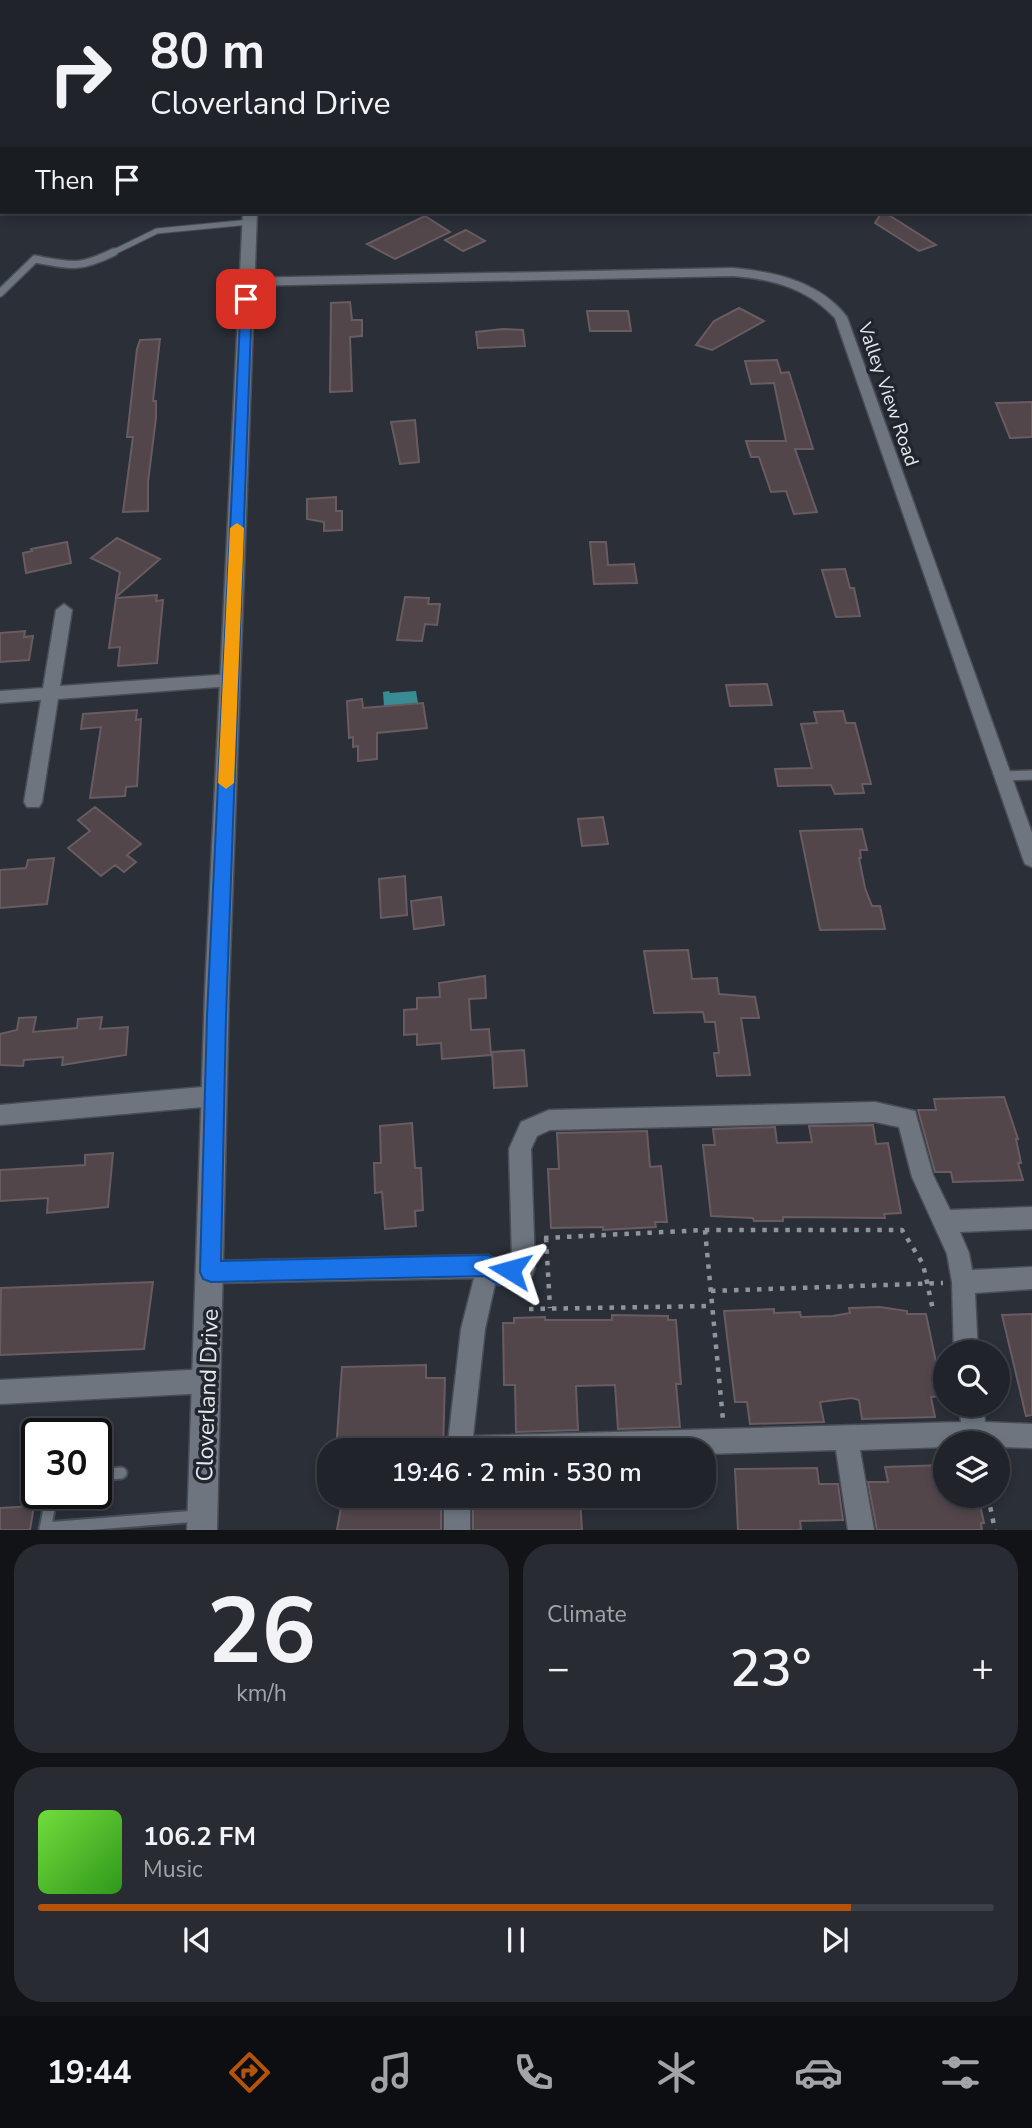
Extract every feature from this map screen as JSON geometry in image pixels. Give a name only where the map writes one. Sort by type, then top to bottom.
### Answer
[{"type":"street","name":"Cloverland Drive","points":[[202,1522],[214,1096],[250,217]]},
{"type":"street","name":"Valley View Road","points":[[247,282],[733,272],[779,278],[823,299],[841,317],[1032,859]]},
{"type":"street","points":[[33,802],[64,610]]},
{"type":"street","points":[[0,697],[230,680]]},
{"type":"street","points":[[0,1115],[214,1096]]},
{"type":"street","points":[[211,1272],[488,1265],[499,1274],[524,1268],[535,1239],[520,1149],[529,1129],[549,1120],[876,1112],[907,1118],[923,1177],[954,1240],[963,1282],[965,1340]]},
{"type":"street","points":[[944,1221],[1032,1218]]},
{"type":"street","points":[[460,1438],[473,1329],[488,1265]]},
{"type":"street","points":[[963,1282],[1032,1278]]},
{"type":"street","points":[[0,1392],[208,1381]]},
{"type":"street","points":[[716,1441],[933,1435]]},
{"type":"street","points":[[1010,1435],[1032,1436]]},
{"type":"street","points":[[846,1438],[861,1530]]},
{"type":"street","points":[[457,1508],[457,1530]]},
{"type":"lane","points":[[0,293],[35,259],[71,266],[88,265],[157,231],[250,217]]},
{"type":"lane","points":[[1003,776],[1032,775]]},
{"type":"lane","points":[[112,1474],[121,1473]]},
{"type":"lane","points":[[49,1509],[45,1529],[202,1522]]},
{"type":"path","points":[[705,1230],[725,1441]]},
{"type":"path","points":[[550,1308],[535,1239],[705,1230],[902,1230],[923,1264],[933,1311]]},
{"type":"path","points":[[711,1291],[963,1282]]},
{"type":"path","points":[[529,1309],[712,1306]]},
{"type":"path","points":[[990,1508],[995,1530]]},
{"type":"water","points":[[416,691],[418,703],[384,707],[383,692]]},
{"type":"building","points":[[881,214],[887,214],[936,245],[919,251],[875,223]]},
{"type":"building","points":[[425,216],[450,232],[395,259],[367,244]]},
{"type":"building","points":[[466,230],[485,241],[463,251],[445,240]]},
{"type":"building","points":[[350,302],[352,320],[362,320],[362,336],[350,337],[352,391],[330,392],[331,303]]},
{"type":"building","points":[[739,308],[764,321],[712,350],[696,345],[714,321]]},
{"type":"building","points":[[587,311],[628,311],[631,331],[590,331]]},
{"type":"building","points":[[523,330],[525,346],[478,348],[476,332]]},
{"type":"building","points":[[160,339],[153,401],[156,401],[156,418],[148,482],[148,511],[123,512],[133,437],[127,437],[137,349],[140,340]]},
{"type":"building","points":[[777,360],[781,373],[789,372],[813,449],[795,449],[817,512],[794,514],[786,491],[771,492],[759,457],[751,457],[746,441],[786,441],[774,383],[751,384],[745,361]]},
{"type":"building","points":[[1032,402],[1032,437],[1010,438],[996,403]]},
{"type":"building","points":[[415,420],[419,462],[400,464],[391,422]]},
{"type":"building","points":[[336,497],[336,511],[342,511],[342,530],[324,531],[324,522],[307,519],[307,499]]},
{"type":"building","points":[[117,538],[160,559],[116,597],[120,572],[91,558]]},
{"type":"building","points":[[67,542],[71,563],[26,573],[23,553]]},
{"type":"building","points":[[590,542],[606,542],[608,565],[634,564],[637,583],[594,584]]},
{"type":"building","points":[[845,569],[850,588],[854,588],[860,616],[836,617],[822,570]]},
{"type":"building","points":[[157,595],[156,601],[163,600],[157,663],[118,666],[120,647],[109,648],[116,598]]},
{"type":"building","points":[[405,597],[429,598],[428,604],[440,604],[437,625],[425,624],[422,641],[397,640]]},
{"type":"building","points":[[25,631],[24,637],[33,636],[29,660],[0,662],[0,633]]},
{"type":"building","points":[[767,684],[772,705],[730,706],[726,685]]},
{"type":"building","points":[[362,699],[363,708],[423,703],[427,728],[377,733],[377,759],[358,761],[358,746],[353,747],[353,737],[349,738],[347,701]]},
{"type":"building","points":[[137,710],[136,720],[141,719],[137,786],[126,787],[125,796],[90,798],[101,727],[81,729],[83,714]]},
{"type":"building","points":[[843,711],[846,723],[855,723],[871,784],[862,784],[864,793],[835,794],[831,785],[778,786],[775,769],[812,768],[801,724],[817,723],[814,712]]},
{"type":"building","points":[[95,807],[141,844],[127,855],[136,862],[124,872],[115,865],[101,876],[68,848],[90,831],[78,820]]},
{"type":"building","points":[[603,817],[608,844],[582,846],[578,819]]},
{"type":"building","points":[[862,829],[867,850],[860,850],[859,858],[865,888],[872,906],[880,906],[885,929],[820,930],[800,831]]},
{"type":"building","points":[[54,858],[47,904],[0,908],[0,870],[26,868],[28,860]]},
{"type":"building","points":[[405,876],[407,915],[381,918],[379,879]]},
{"type":"building","points":[[441,897],[444,925],[414,929],[411,901]]},
{"type":"building","points":[[688,950],[692,979],[717,978],[719,994],[755,997],[759,1018],[741,1018],[750,1075],[717,1076],[714,1053],[719,1053],[715,1022],[705,1022],[703,1012],[654,1013],[644,951]]},
{"type":"building","points":[[485,976],[486,998],[469,999],[471,1030],[489,1029],[491,1055],[442,1059],[441,1043],[417,1045],[417,1034],[404,1035],[404,1010],[417,1009],[417,998],[440,997],[439,983]]},
{"type":"building","points":[[36,1017],[33,1032],[77,1028],[78,1019],[102,1017],[100,1029],[128,1027],[126,1055],[62,1065],[63,1057],[24,1060],[23,1066],[0,1065],[0,1034],[17,1030],[19,1018]]},
{"type":"building","points":[[524,1050],[527,1086],[494,1088],[492,1052]]},
{"type":"building","points":[[1004,1097],[1018,1139],[1021,1163],[1018,1163],[1023,1180],[953,1182],[951,1172],[935,1172],[918,1110],[936,1110],[934,1099]]},
{"type":"building","points":[[412,1123],[415,1168],[421,1168],[423,1210],[415,1211],[416,1226],[385,1229],[382,1192],[375,1193],[374,1163],[381,1163],[380,1126]]},
{"type":"building","points":[[873,1125],[876,1144],[888,1143],[901,1213],[884,1214],[885,1218],[783,1217],[783,1221],[711,1216],[703,1145],[715,1145],[713,1129],[775,1127],[777,1143],[812,1142],[809,1126]]},
{"type":"building","points":[[647,1131],[650,1167],[661,1166],[667,1222],[655,1222],[656,1227],[603,1230],[603,1227],[551,1228],[548,1169],[559,1169],[557,1133]]},
{"type":"building","points":[[113,1153],[108,1207],[47,1213],[48,1198],[0,1201],[0,1170],[85,1165],[85,1155]]},
{"type":"building","points":[[153,1282],[144,1349],[0,1355],[1,1288]]},
{"type":"building","points":[[880,1307],[907,1311],[907,1314],[926,1314],[933,1348],[931,1397],[935,1417],[862,1419],[859,1400],[852,1398],[820,1402],[824,1422],[750,1424],[747,1402],[735,1402],[724,1311],[774,1309],[774,1313],[800,1312],[801,1317],[850,1313],[849,1308]]},
{"type":"building","points":[[1032,1314],[1032,1415],[1026,1416],[1002,1315]]},
{"type":"building","points":[[612,1315],[668,1316],[668,1320],[676,1320],[681,1384],[676,1384],[680,1427],[618,1429],[615,1385],[576,1386],[578,1430],[516,1432],[515,1385],[504,1385],[503,1323],[514,1323],[514,1318],[545,1317],[545,1320],[612,1320]]},
{"type":"building","points":[[426,1365],[426,1378],[445,1378],[443,1438],[337,1438],[342,1367]]},
{"type":"building","points":[[933,1465],[933,1508],[981,1508],[984,1523],[981,1523],[982,1530],[877,1530],[868,1482],[888,1482],[885,1467]]},
{"type":"building","points":[[817,1468],[819,1484],[838,1484],[843,1520],[800,1521],[801,1529],[798,1530],[738,1530],[735,1469]]},
{"type":"building","points":[[0,1508],[34,1509],[30,1530],[0,1530]]},
{"type":"building","points":[[341,1508],[441,1508],[441,1530],[337,1530]]},
{"type":"building","points":[[473,1508],[581,1508],[582,1530],[473,1530]]},
{"type":"slow traffic","points":[[226,783],[237,528]]},
{"type":"route","points":[[246,299],[216,1016],[211,1272],[488,1265],[499,1274],[510,1270]]}]
